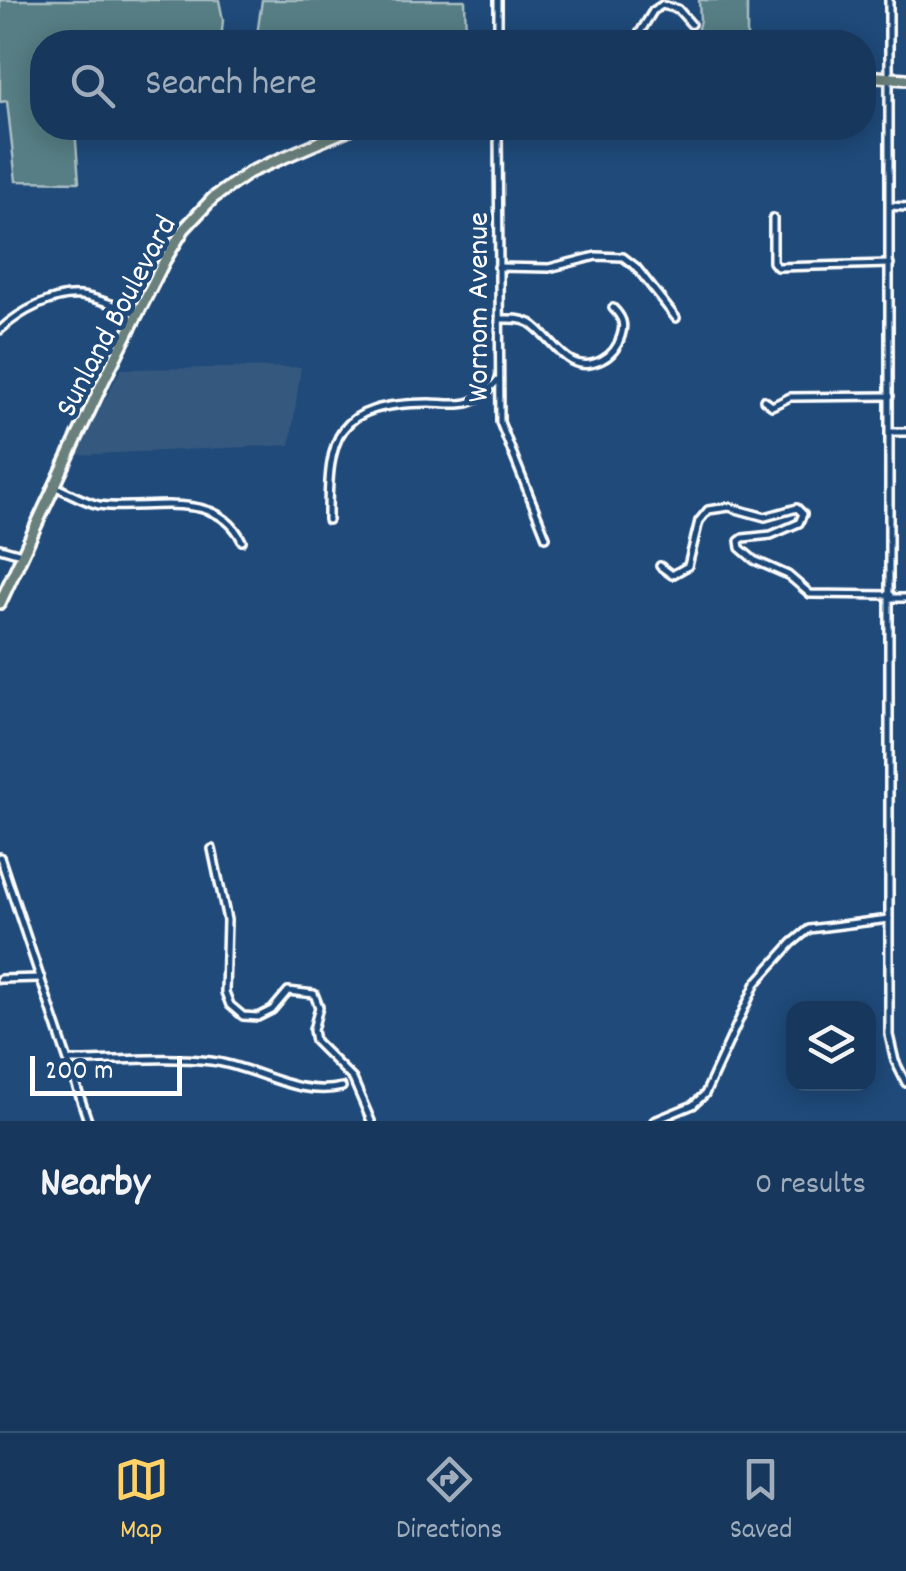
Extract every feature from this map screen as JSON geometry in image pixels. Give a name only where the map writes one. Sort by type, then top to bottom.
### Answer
[{"type":"main road","points":[[876,77],[906,78]]},
{"type":"main road","name":"Sunland Boulevard","points":[[0,603],[53,486],[179,236],[213,198],[250,172],[324,140]]},
{"type":"street","points":[[498,0],[498,30]]},
{"type":"street","points":[[889,0],[889,1035],[895,1061],[906,1083]]},
{"type":"street","points":[[641,30],[653,11],[662,5],[678,9],[691,24]]},
{"type":"street","name":"Wornom Avenue","points":[[498,140],[500,422],[546,536]]},
{"type":"street","points":[[890,206],[906,206]]},
{"type":"street","points":[[773,218],[773,262],[779,268],[890,264]]},
{"type":"street","points":[[498,267],[549,268],[596,256],[623,258],[636,266],[676,318]]},
{"type":"street","points":[[0,330],[26,312],[68,296],[87,297],[138,313]]},
{"type":"street","points":[[499,318],[531,324],[563,357],[587,364],[610,354],[620,340],[624,326],[622,316],[614,308]]},
{"type":"street","points":[[328,520],[331,452],[341,433],[360,414],[394,404],[472,402],[499,380]]},
{"type":"street","points":[[764,400],[772,406],[790,397],[890,396]]},
{"type":"street","points":[[890,432],[906,432]]},
{"type":"street","points":[[53,486],[98,504],[181,505],[200,509],[226,522],[242,542]]},
{"type":"street","points":[[660,566],[672,574],[688,566],[699,521],[708,510],[729,507],[765,517],[798,508],[803,514],[800,523],[771,535],[743,538],[740,548],[810,594],[906,598]]},
{"type":"street","points":[[0,548],[24,554]]},
{"type":"street","points":[[212,849],[228,920],[225,992],[230,1005],[244,1016],[258,1017],[272,1010],[288,991],[314,994],[319,1007],[313,1030],[315,1041],[353,1079],[370,1121]]},
{"type":"street","points":[[0,857],[88,1121]]},
{"type":"street","points":[[0,895],[14,897]]},
{"type":"street","points":[[654,1121],[693,1104],[705,1094],[756,983],[808,928],[890,919]]},
{"type":"street","points":[[0,978],[41,978]]},
{"type":"street","points":[[68,1061],[213,1061],[298,1086],[325,1090],[342,1087]]},
{"type":"shaded area","points":[[301,367],[290,445],[76,455],[121,369]]},
{"type":"green space","points":[[0,0],[219,0],[222,30],[30,30],[30,140],[76,140],[79,182],[16,181],[7,101],[0,102]]},
{"type":"green space","points":[[262,0],[465,0],[466,30],[258,30]]},
{"type":"green space","points":[[699,0],[747,0],[747,30],[698,30]]}]
